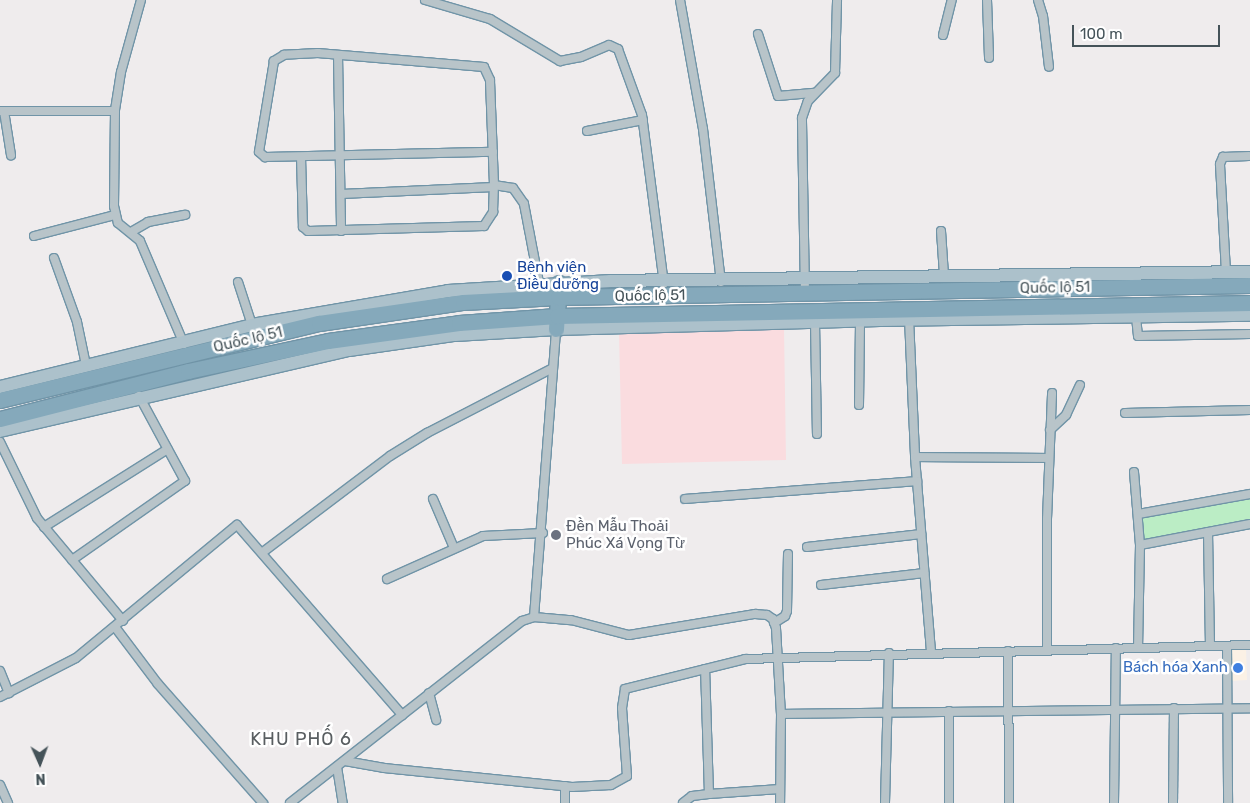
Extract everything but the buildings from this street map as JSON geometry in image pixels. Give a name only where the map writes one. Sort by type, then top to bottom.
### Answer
[{"type":"highway","name":"Quốc lộ 51","points":[[0,400],[50,380],[185,348],[371,314],[559,290],[1159,279],[1250,284]]},
{"type":"highway","points":[[556,322],[559,290]]},
{"type":"highway","name":"Quốc lộ 51","points":[[0,419],[189,378],[376,333],[556,322],[909,316],[1250,303]]},
{"type":"main road","name":"Quốc lộ 51","points":[[804,286],[944,275],[1159,279],[1226,272],[1250,272]]},
{"type":"main road","name":"Quốc lộ 51","points":[[0,386],[50,380],[86,365],[185,348],[252,324],[398,298],[539,283],[559,290]]},
{"type":"main road","name":"Quốc lộ 51","points":[[556,322],[814,322],[860,321],[909,316],[1250,315]]},
{"type":"main road","name":"Quốc lộ 51","points":[[0,430],[139,396],[189,378]]},
{"type":"street","points":[[141,0],[121,72],[115,111],[115,215],[118,223],[140,241],[185,348]]},
{"type":"street","points":[[425,0],[490,19],[560,61],[614,46],[631,79],[643,120],[664,288]]},
{"type":"street","points":[[680,0],[703,129],[721,288]]},
{"type":"street","points":[[804,286],[803,109],[815,93],[835,73],[837,66],[837,0]]},
{"type":"street","points":[[943,34],[952,0]]},
{"type":"street","points":[[987,0],[989,58]]},
{"type":"street","points":[[1038,0],[1043,16],[1049,67]]},
{"type":"street","points":[[758,34],[778,96],[815,93]]},
{"type":"street","points":[[301,157],[303,227],[308,231],[484,226],[493,212],[494,186],[493,152],[490,80],[484,67],[338,54],[284,55],[274,61],[259,152],[265,158],[301,157],[493,152]]},
{"type":"street","points":[[338,54],[342,231]]},
{"type":"street","points":[[11,155],[2,111],[115,111]]},
{"type":"street","points":[[587,131],[643,120]]},
{"type":"street","points":[[1226,272],[1220,164],[1223,157],[1249,156]]},
{"type":"street","points":[[341,194],[494,186],[513,188],[524,204],[539,283]]},
{"type":"street","points":[[34,236],[115,215]]},
{"type":"street","points":[[130,232],[148,222],[185,215]]},
{"type":"street","points":[[941,231],[944,275]]},
{"type":"street","points":[[54,258],[77,322],[86,365]]},
{"type":"street","points":[[238,282],[252,324]]},
{"type":"street","points":[[909,316],[920,534],[931,652]]},
{"type":"street","points":[[1136,316],[1138,336],[1250,334]]},
{"type":"street","points":[[859,405],[860,321]]},
{"type":"street","points":[[534,617],[543,533],[551,369],[556,322]]},
{"type":"street","points":[[814,322],[817,434]]},
{"type":"street","points":[[263,552],[420,437],[551,369]]},
{"type":"street","points":[[1050,430],[1066,415],[1080,385]]},
{"type":"street","points":[[1047,650],[1052,393]]},
{"type":"street","points":[[72,560],[185,481],[139,396]]},
{"type":"street","points":[[1124,413],[1250,410]]},
{"type":"street","points":[[0,442],[44,527],[123,621]]},
{"type":"street","points":[[44,527],[168,449]]},
{"type":"street","points":[[915,457],[1050,458]]},
{"type":"street","points":[[1134,472],[1140,545],[1138,648]]},
{"type":"street","points":[[685,499],[917,481]]},
{"type":"street","points":[[1138,514],[1250,494]]},
{"type":"street","points":[[434,499],[454,548]]},
{"type":"street","points":[[1140,545],[1250,524]]},
{"type":"street","points":[[0,697],[76,658],[123,621],[235,526],[240,526],[402,715]]},
{"type":"street","points":[[1208,532],[1210,646]]},
{"type":"street","points":[[387,579],[454,548],[492,534],[543,533]]},
{"type":"street","points":[[807,547],[920,534]]},
{"type":"street","points":[[774,623],[785,616],[787,611],[788,554]]},
{"type":"street","points":[[821,585],[924,573]]},
{"type":"street","points":[[290,803],[522,621],[534,617],[571,620],[629,635],[755,614],[767,614],[774,623],[779,656],[781,714],[780,803]]},
{"type":"street","points":[[115,627],[167,695],[263,803]]},
{"type":"street","points":[[1227,646],[1228,803]]},
{"type":"street","points":[[345,761],[384,768],[565,786],[611,786],[627,776],[622,708],[625,689],[744,659],[779,656],[889,653],[1250,646]]},
{"type":"street","points":[[1114,803],[1116,648]]},
{"type":"street","points":[[1008,651],[1009,803]]},
{"type":"street","points":[[885,803],[889,653]]},
{"type":"street","points":[[705,669],[709,794]]},
{"type":"street","points":[[0,672],[9,693]]},
{"type":"street","points":[[429,693],[436,720]]},
{"type":"street","points":[[1173,803],[1174,708]]},
{"type":"street","points":[[781,714],[1250,708]]},
{"type":"street","points":[[949,711],[949,803]]},
{"type":"street","points":[[337,767],[343,803]]},
{"type":"street","points":[[0,785],[8,803]]},
{"type":"street","points":[[565,786],[565,803]]},
{"type":"street","points":[[683,803],[692,796],[780,789]]},
{"type":"shaded area","points":[[784,328],[786,460],[622,464],[619,333]]},
{"type":"shaded area","name":"Bách hóa Xanh","points":[[1230,649],[1246,649],[1247,680],[1231,681]]},
{"type":"green space","points":[[1250,498],[1250,521],[1143,541],[1141,517]]},
{"type":"place","name":"Bệnh viện Điều dưỡng","points":[[507,276]]},
{"type":"place","name":"Đền Mẫu Thoải Phúc Xá Vọng Từ","points":[[556,535]]},
{"type":"place","name":"Bách hóa Xanh","points":[[1238,668]]},
{"type":"district","name":"KHU PHỐ 6","points":[[301,739]]}]
